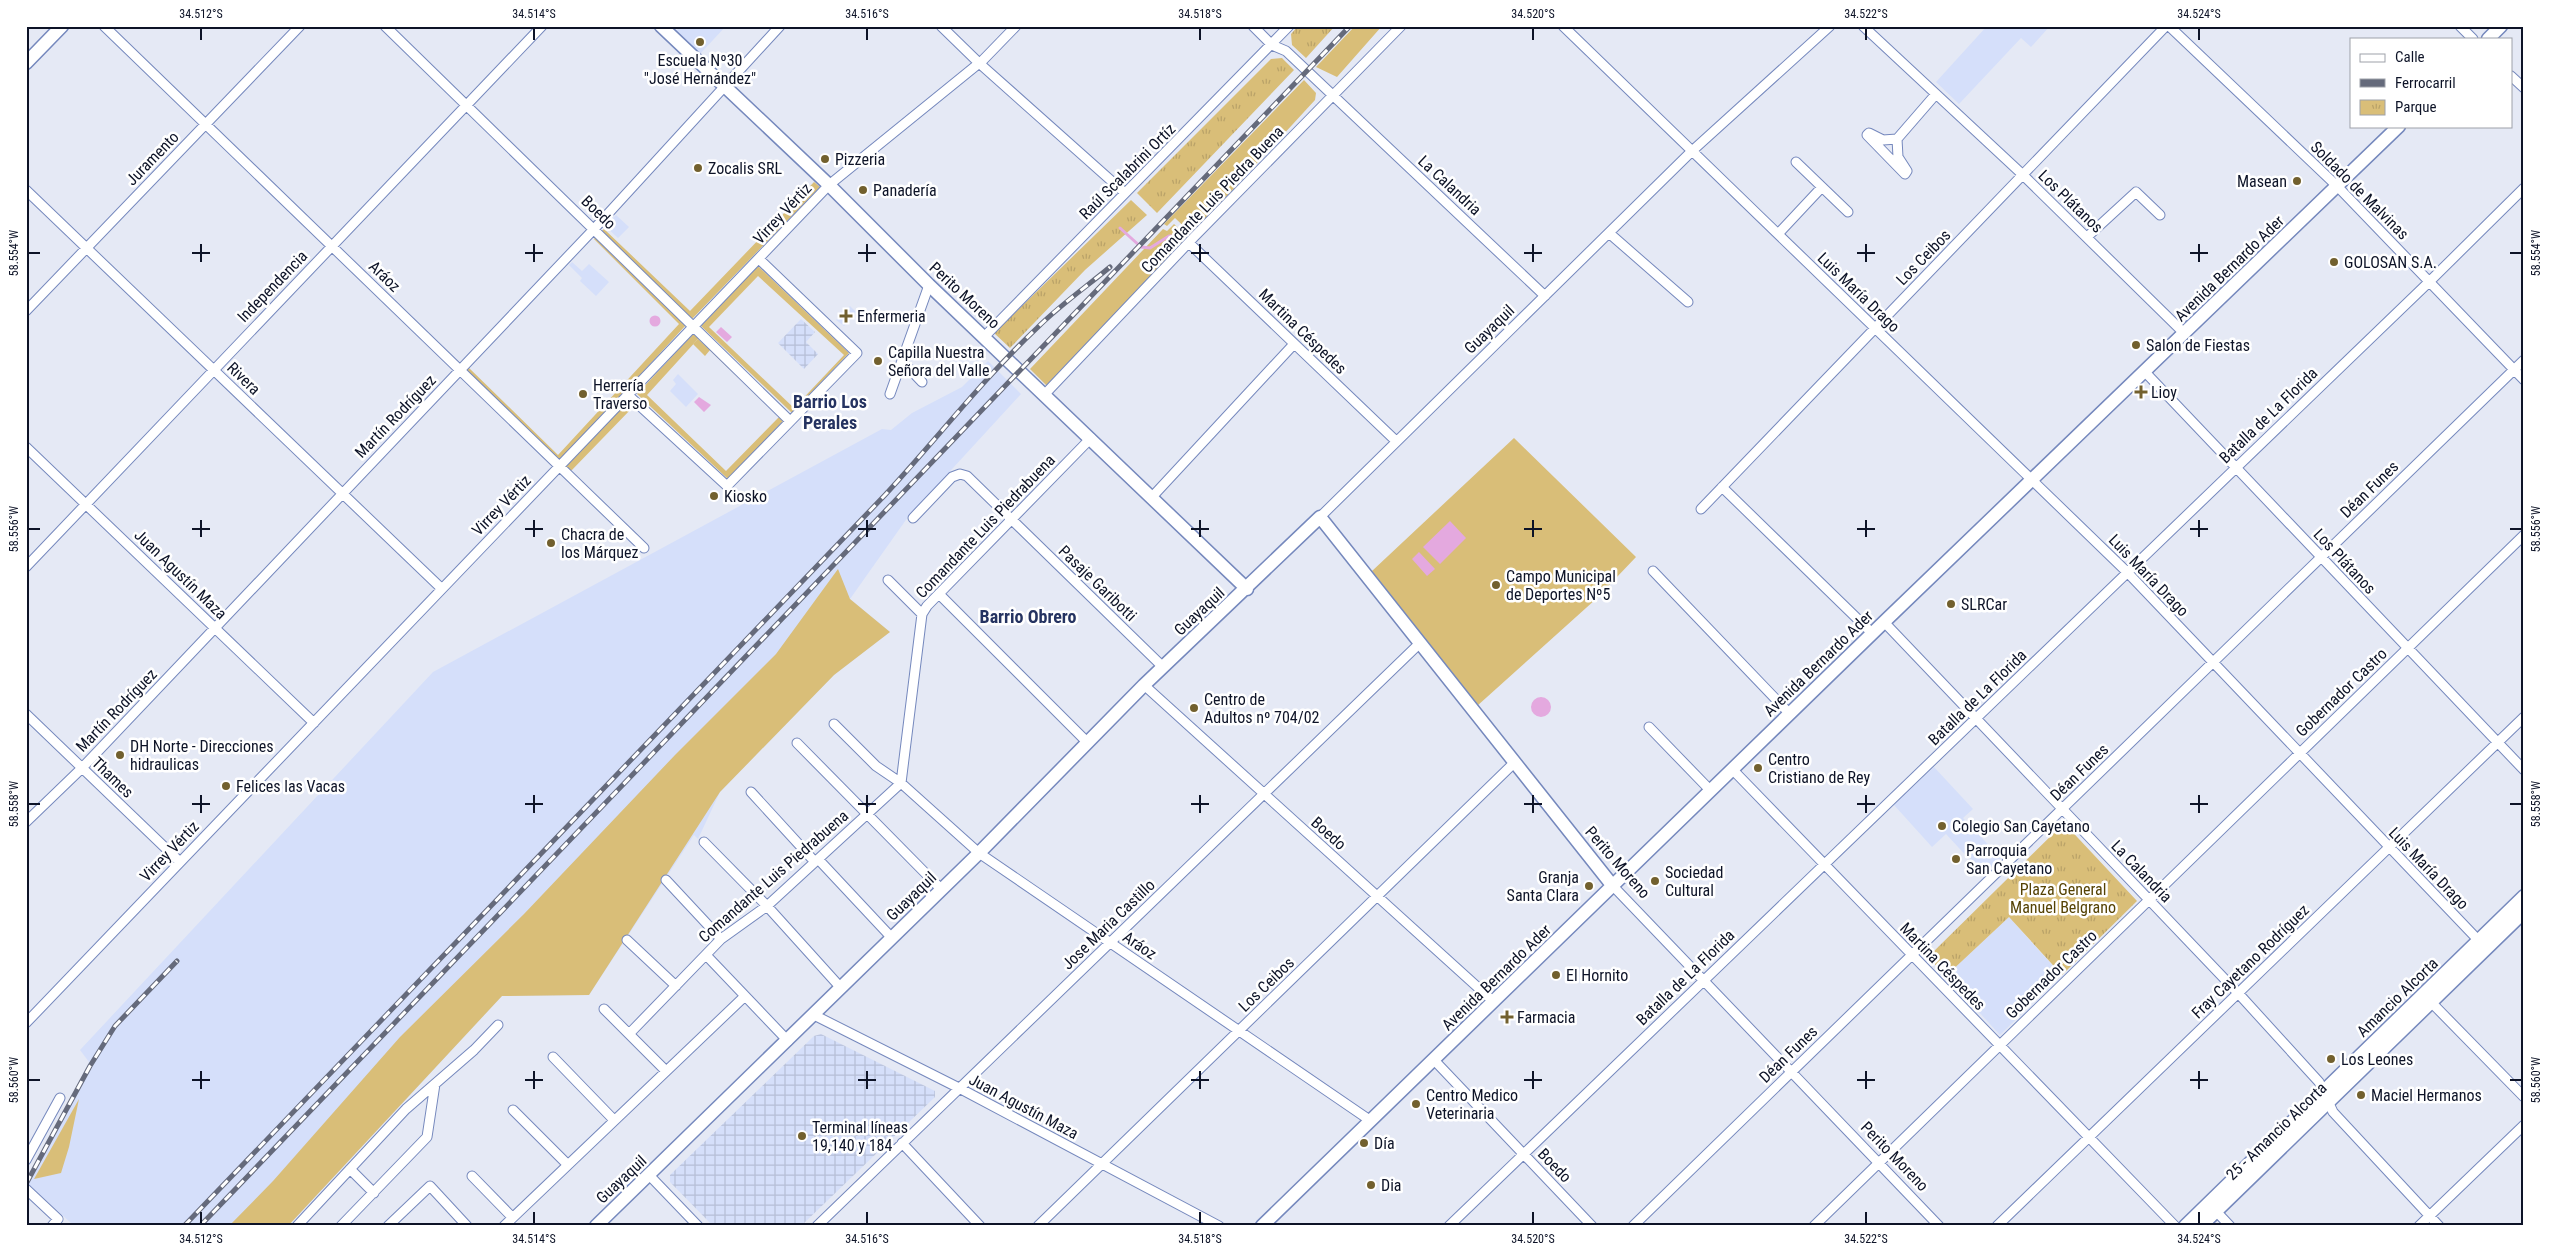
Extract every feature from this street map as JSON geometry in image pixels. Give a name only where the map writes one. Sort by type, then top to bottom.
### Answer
[{"type":"main road","points":[[26,63],[62,26]]},
{"type":"main road","name":"Perito Moreno","points":[[661,26],[829,185],[929,285],[985,336],[1247,589]]},
{"type":"main road","points":[[2489,38],[2501,26]]},
{"type":"main road","name":"Avenida Bernardo Ader","points":[[1262,1226],[1710,790],[2396,128]]},
{"type":"main road","name":"Perito Moreno","points":[[1320,517],[1612,885]]},
{"type":"main road","name":"Guayaquil","points":[[596,1226],[979,853],[1144,685],[1247,589],[1320,517]]},
{"type":"main road","points":[[2483,945],[2524,896]]},
{"type":"main road","name":"25 - Amancio Alcorta","points":[[2201,1226],[2212,1207],[2328,1104],[2427,999],[2483,945],[2524,912]]},
{"type":"main road","name":"Amancio Alcorta","points":[[2185,1226],[2212,1207],[2322,1090],[2427,999]]},
{"type":"street","name":"Aráoz","points":[[104,26],[644,548]]},
{"type":"street","name":"Juramento","points":[[26,311],[300,26]]},
{"type":"street","name":"Boedo","points":[[385,26],[790,421]]},
{"type":"street","name":"Independencia","points":[[26,567],[542,26]]},
{"type":"street","name":"Martín Rodríguez","points":[[26,822],[82,768],[594,229],[780,26]]},
{"type":"street","points":[[941,26],[979,63],[1125,193]]},
{"type":"street","name":"Virrey Vértiz","points":[[26,1023],[829,185],[979,63],[1016,26]]},
{"type":"street","points":[[1253,26],[1272,45]]},
{"type":"street","name":"Raúl Scalabrini Ortíz","points":[[985,336],[1289,26]]},
{"type":"street","name":"Comandante Luis Piedra Buena","points":[[1045,394],[1401,26]]},
{"type":"street","name":"Luis María Drago","points":[[1564,26],[2127,572],[2483,945]]},
{"type":"street","name":"Guayaquil","points":[[1320,517],[1692,151],[1830,26]]},
{"type":"street","name":"Los Plátanos","points":[[1863,26],[2023,175],[2184,333]]},
{"type":"street","name":"Los Ceibos","points":[[1701,509],[2168,26]]},
{"type":"street","name":"Soldado de Malvinas","points":[[2168,26],[2337,186],[2524,380]]},
{"type":"street","points":[[2460,26],[2472,38]]},
{"type":"street","name":"La Calandria","points":[[1272,45],[1286,51],[1545,296]]},
{"type":"street","points":[[2512,77],[2524,88]]},
{"type":"street","points":[[1897,139],[1883,140],[1868,133],[1867,135],[1905,174],[1907,171],[1898,157],[1897,139],[1936,94]]},
{"type":"street","points":[[1796,162],[1848,212]]},
{"type":"street","points":[[1778,234],[1822,187]]},
{"type":"street","name":"Batalla de La Florida","points":[[1449,1226],[2430,281],[2524,188]]},
{"type":"street","name":"Rivera","points":[[26,190],[442,588]]},
{"type":"street","points":[[2087,237],[2136,192],[2160,215]]},
{"type":"street","points":[[1610,233],[1688,302]]},
{"type":"street","name":"Martina Céspedes","points":[[1189,243],[1396,441]]},
{"type":"street","points":[[628,395],[727,486],[857,352],[759,259]]},
{"type":"street","points":[[890,394],[929,285]]},
{"type":"street","points":[[1152,497],[1294,344]]},
{"type":"street","name":"Déan Funes","points":[[1633,1226],[2524,360]]},
{"type":"street","points":[[902,361],[922,382]]},
{"type":"street","name":"Los Plátanos","points":[[2145,372],[2524,770]]},
{"type":"street","name":"Comandante Luis Piedrabuena","points":[[629,1034],[721,939],[767,906],[901,783],[922,614],[939,594],[1091,438]]},
{"type":"street","name":"Juan Agustín Maza","points":[[26,447],[314,723]]},
{"type":"street","name":"Pasaje Garibotti","points":[[913,518],[952,477],[960,474],[967,476],[1163,667]]},
{"type":"street","points":[[1722,487],[1872,634]]},
{"type":"street","name":"Gobernador Castro","points":[[1814,1226],[2524,535]]},
{"type":"street","points":[[1653,571],[1790,713]]},
{"type":"street","points":[[888,580],[922,614]]},
{"type":"street","points":[[939,594],[1088,744]]},
{"type":"street","name":"La Calandria","points":[[1884,622],[2238,993],[2319,1082],[2328,1104],[2439,1226]]},
{"type":"street","name":"Jose Maria Castillo","points":[[817,1226],[1420,643]]},
{"type":"street","name":"Boedo","points":[[1144,685],[1494,1002]]},
{"type":"street","name":"Thames","points":[[26,714],[180,862]]},
{"type":"street","name":"Fray Cayetano Rodríguez","points":[[1997,1226],[2524,717]]},
{"type":"street","name":"Aráoz","points":[[834,724],[876,766],[901,783],[979,853],[1371,1121]]},
{"type":"street","points":[[1650,727],[1710,790]]},
{"type":"street","points":[[797,743],[941,889]]},
{"type":"street","name":"Los Ceibos","points":[[1038,1226],[1515,762]]},
{"type":"street","name":"Martina Céspedes","points":[[1732,769],[2175,1226]]},
{"type":"street","points":[[751,792],[891,938]]},
{"type":"street","points":[[704,842],[767,906],[841,988]]},
{"type":"street","points":[[666,880],[721,939]]},
{"type":"street","name":"Perito Moreno","points":[[1612,885],[1939,1226]]},
{"type":"street","points":[[627,940],[676,986]]},
{"type":"street","points":[[706,955],[788,1041]]},
{"type":"street","points":[[504,1226],[613,1119],[745,996]]},
{"type":"street","points":[[2427,999],[2524,1097]]},
{"type":"street","points":[[604,1009],[666,1071]]},
{"type":"street","name":"Juan Agustín Maza","points":[[814,1015],[959,1088],[1218,1226]]},
{"type":"street","points":[[297,1226],[406,1110],[498,1025]]},
{"type":"street","points":[[553,1057],[613,1119]]},
{"type":"street","name":"Boedo","points":[[1434,1060],[1592,1226]]},
{"type":"street","points":[[341,1226],[427,1137],[436,1084]]},
{"type":"street","points":[[26,1160],[60,1098]]},
{"type":"street","points":[[512,1110],[567,1164]]},
{"type":"street","points":[[2419,1226],[2524,1125]]},
{"type":"street","points":[[902,1143],[980,1226]]},
{"type":"street","points":[[350,1169],[374,1193]]},
{"type":"street","points":[[649,1175],[698,1226]]},
{"type":"street","points":[[472,1176],[512,1218]]},
{"type":"street","points":[[388,1226],[430,1186],[467,1226]]},
{"type":"street","points":[[26,1189],[55,1222]]},
{"type":"street","points":[[2212,1207],[2230,1226]]},
{"type":"shaded area","name":"Escuela Nº30 \"José Hernández\"","points":[[681,26],[726,26],[700,54],[676,31]]},
{"type":"shaded area","points":[[1987,26],[2050,26],[2031,47],[2021,38],[1959,104],[1936,82]]},
{"type":"shaded area","points":[[616,215],[629,227],[618,238],[605,226]]},
{"type":"shaded area","points":[[572,262],[582,271],[589,264],[609,282],[596,296],[580,281],[582,278],[569,265]]},
{"type":"shaded area","name":"Enfermeria","points":[[850,306],[856,312],[844,326],[836,320]]},
{"type":"shaded area","points":[[655,315],[661,321],[655,327],[649,321]]},
{"type":"shaded area","points":[[801,319],[815,332],[806,342],[818,354],[804,369],[778,343]]},
{"type":"shaded area","points":[[721,327],[732,337],[727,342],[716,332]]},
{"type":"shaded area","points":[[988,361],[1021,394],[908,517],[850,599],[890,632],[834,675],[720,792],[698,839],[694,835],[589,995],[502,996],[288,1226],[70,1226],[71,1223],[28,1184],[89,1062],[80,1050],[433,672],[882,429],[891,430],[912,413],[962,387]]},
{"type":"shaded area","points":[[678,374],[698,394],[686,407],[670,391],[676,384],[673,380]]},
{"type":"shaded area","points":[[699,397],[711,405],[704,412],[694,402]]},
{"type":"shaded area","points":[[1450,521],[1466,538],[1440,564],[1423,547]]},
{"type":"shaded area","points":[[1419,552],[1435,569],[1427,576],[1412,559]]},
{"type":"shaded area","points":[[1541,697],[1548,700],[1551,707],[1548,714],[1541,717],[1534,714],[1531,707],[1534,700]]},
{"type":"shaded area","name":"Colegio San Cayetano","points":[[1934,767],[1973,809],[1963,818],[2001,858],[1983,874],[1946,834],[1932,847],[1894,805]]},
{"type":"shaded area","points":[[2009,917],[2061,975],[2000,1035],[1946,976]]},
{"type":"shaded area","name":"Terminal líneas 19,140 y 184","points":[[821,1034],[935,1091],[935,1097],[801,1226],[713,1226],[670,1182],[670,1175],[814,1036]]},
{"type":"green space","points":[[1298,26],[1335,26],[1306,58],[1292,45],[1291,34]]},
{"type":"green space","points":[[1355,26],[1382,26],[1337,77],[1316,67]]},
{"type":"green space","points":[[1282,58],[1294,70],[1157,213],[1137,193],[1271,59]]},
{"type":"green space","points":[[1304,80],[1316,93],[1315,100],[1192,234],[1175,218],[1167,226],[1164,224]]},
{"type":"green space","points":[[814,182],[820,187],[692,319],[602,231],[604,229],[690,311]]},
{"type":"green space","points":[[1131,200],[1147,215],[1085,270],[1010,348],[994,333]]},
{"type":"green space","points":[[1174,224],[1189,238],[1048,387],[1030,369],[1163,229],[1167,231]]},
{"type":"green space","points":[[595,237],[686,325],[559,463],[466,370],[468,367],[558,455],[679,324],[594,239]]},
{"type":"green space","points":[[758,266],[849,353],[792,413],[701,326]],"holes":[[[758,276],[844,355],[794,408],[709,327]]]},
{"type":"green space","points":[[694,333],[785,419],[728,479],[637,394]],"holes":[[[698,339],[779,417],[726,471],[647,395]]]},
{"type":"green space","points":[[698,339],[710,350],[705,356],[693,344]]},
{"type":"green space","points":[[628,402],[633,407],[570,472],[565,466]]},
{"type":"green space","name":"Campo Municipal de Deportes Nº5","points":[[1514,438],[1636,557],[1596,599],[1477,706],[1372,571]]},
{"type":"green space","points":[[838,569],[850,599],[890,632],[834,675],[720,792],[589,995],[502,996],[288,1226],[229,1226],[273,1181],[400,1037],[524,914],[675,755],[776,654]]},
{"type":"green space","name":"Plaza General Manuel Belgrano","points":[[2064,823],[2137,901],[2062,975],[2009,917],[1946,976],[1928,957]]},
{"type":"green space","points":[[79,1099],[69,1147],[61,1173],[34,1179]]},
{"type":"waterway","points":[[1120,228],[1141,247],[1150,248],[1169,236],[1177,236]]},
{"type":"railway","points":[[200,1226],[1350,26]]},
{"type":"railway","points":[[184,1226],[885,495],[978,389],[1017,348],[1054,312],[1110,267]]},
{"type":"railway","points":[[26,1184],[90,1066],[115,1026],[177,961]]},
{"type":"place","name":"Escuela Nº30 \"José Hernández\"","points":[[700,42]]},
{"type":"place","name":"Pizzeria","points":[[825,159]]},
{"type":"place","name":"Zocalis SRL","points":[[698,168]]},
{"type":"place","name":"Masean","points":[[2297,181]]},
{"type":"place","name":"Panadería","points":[[863,190]]},
{"type":"place","name":"GOLOSAN S.A.","points":[[2334,262]]},
{"type":"place","name":"Enfermeria","points":[[846,316]]},
{"type":"place","name":"Salon de Fiestas","points":[[2136,345]]},
{"type":"place","name":"Capilla Nuestra Señora del Valle","points":[[878,361]]},
{"type":"place","name":"Lioy","points":[[2141,392]]},
{"type":"place","name":"Herrería Traverso","points":[[583,394]]},
{"type":"place","name":"Kiosko","points":[[714,496]]},
{"type":"place","name":"Chacra de los Márquez","points":[[551,543]]},
{"type":"place","name":"Campo Municipal de Deportes Nº5","points":[[1496,585]]},
{"type":"place","name":"SLRCar","points":[[1951,604]]},
{"type":"place","name":"Centro de Adultos nº 704/02","points":[[1194,708]]},
{"type":"place","name":"DH Norte - Direcciones hidraulicas","points":[[120,755]]},
{"type":"place","name":"Centro Cristiano de Rey","points":[[1758,768]]},
{"type":"place","name":"Felices las Vacas","points":[[226,786]]},
{"type":"place","name":"Colegio San Cayetano","points":[[1942,826]]},
{"type":"place","name":"Parroquia San Cayetano","points":[[1956,859]]},
{"type":"place","name":"Sociedad Cultural","points":[[1655,881]]},
{"type":"place","name":"Granja Santa Clara","points":[[1589,886]]},
{"type":"place","name":"El Hornito","points":[[1556,975]]},
{"type":"place","name":"Farmacia","points":[[1507,1017]]},
{"type":"place","name":"Los Leones","points":[[2331,1059]]},
{"type":"place","name":"Maciel Hermanos","points":[[2361,1095]]},
{"type":"place","name":"Centro Medico Veterinaria","points":[[1416,1104]]},
{"type":"place","name":"Terminal líneas 19,140 y 184","points":[[802,1136]]},
{"type":"place","name":"Día","points":[[1364,1143]]},
{"type":"place","name":"Dia","points":[[1371,1185]]},
{"type":"district","name":"Barrio Los Perales","points":[[830,412]]},
{"type":"district","name":"Barrio Obrero","points":[[1028,617]]}]
